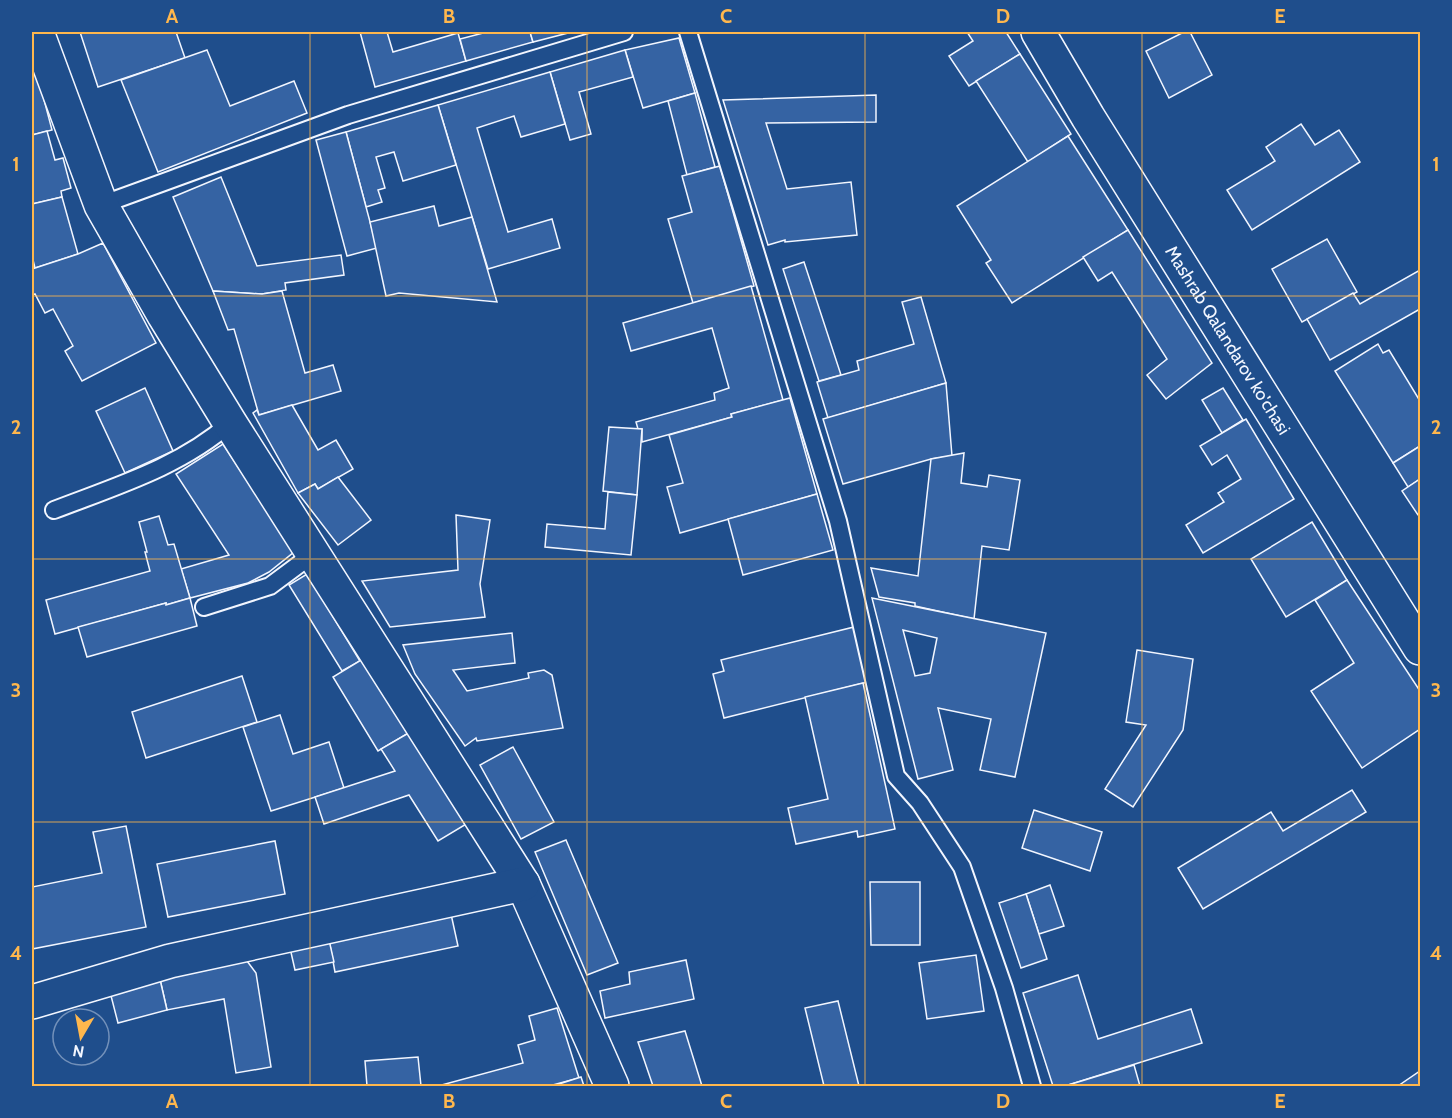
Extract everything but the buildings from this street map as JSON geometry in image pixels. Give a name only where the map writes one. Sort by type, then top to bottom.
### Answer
[{"type":"street","points":[[37,32],[101,205],[164,315],[230,423],[523,884],[612,1086]]},
{"type":"street","name":"Mashrab Qalandarov ko'chasi","points":[[1038,32],[1094,127],[1420,648]]},
{"type":"street","points":[[32,1002],[170,961],[523,884]]},
{"type":"lane","points":[[101,205],[348,115],[624,32]]},
{"type":"lane","points":[[688,32],[838,521],[896,776],[920,803],[962,867],[1004,988],[1032,1086]]},
{"type":"lane","points":[[54,510],[174,463],[215,436],[230,423]]},
{"type":"lane","points":[[204,607],[270,586],[313,554]]}]
